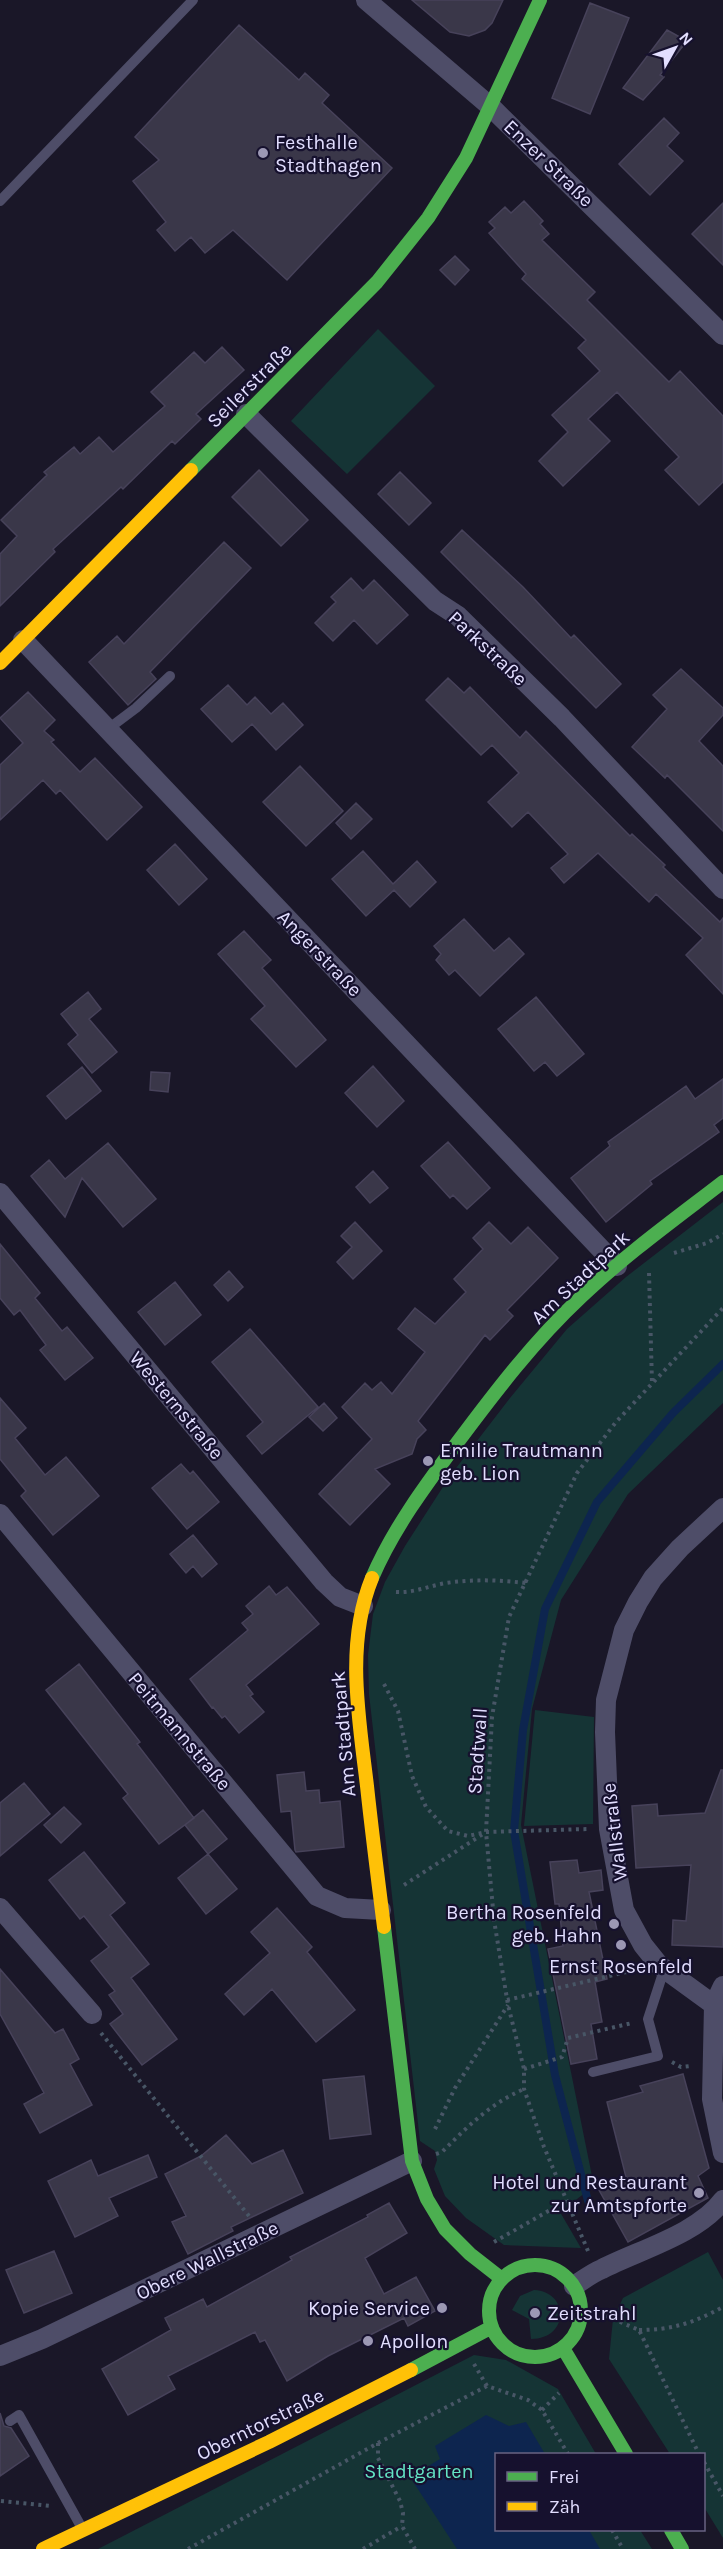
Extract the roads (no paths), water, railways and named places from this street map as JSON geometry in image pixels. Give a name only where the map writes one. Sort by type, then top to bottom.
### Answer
[{"type":"street","name":"Enzer Straße","points":[[366,0],[491,107],[723,335]]},
{"type":"street","name":"Seilerstraße","points":[[0,663],[377,282],[428,218],[466,158],[540,0]]},
{"type":"street","name":"Parkstraße","points":[[246,414],[435,601],[458,616],[562,718],[723,888]]},
{"type":"street","name":"Angerstraße","points":[[23,640],[617,1266]]},
{"type":"street","name":"Am Stadtpark","points":[[502,2279],[476,2261],[442,2227],[423,2194],[412,2161],[358,1713],[357,1662],[363,1606],[382,1555],[430,1479],[479,1414],[562,1314],[648,1240],[723,1182]]},
{"type":"street","name":"Westernstraße","points":[[0,1193],[324,1582],[340,1597],[363,1606]]},
{"type":"street","name":"Wallstraße","points":[[719,2003],[664,1970],[643,1944],[624,1910],[609,1829],[606,1700],[624,1630],[653,1578],[680,1548],[723,1508]]},
{"type":"street","name":"Peitmannstraße","points":[[0,1514],[317,1896],[345,1908],[380,1904]]},
{"type":"street","points":[[0,1908],[92,2014]]},
{"type":"street","points":[[723,1986],[713,2062],[712,2098],[723,2154]]},
{"type":"street","name":"Obere Wallstraße","points":[[0,2356],[42,2340],[412,2161]]},
{"type":"street","points":[[574,2286],[599,2270],[713,2214],[723,2200]]},
{"type":"street","points":[[540,2265],[553,2269],[574,2286],[582,2312],[573,2338],[563,2348],[543,2356],[522,2356],[509,2350],[498,2340],[492,2327],[490,2302],[502,2279],[513,2271],[526,2266],[540,2265]]},
{"type":"street","name":"Oberntorstraße","points":[[43,2549],[175,2488],[492,2327]]},
{"type":"street","points":[[563,2348],[626,2453]]},
{"type":"street","points":[[672,2531],[682,2549]]},
{"type":"lane","points":[[0,201],[193,0]]},
{"type":"lane","points":[[108,729],[136,708],[170,676]]},
{"type":"lane","points":[[593,2072],[658,2056],[648,2019],[664,1970]]},
{"type":"lane","points":[[10,2421],[19,2415],[83,2530]]},
{"type":"water","points":[[486,2415],[509,2426],[526,2422],[544,2453],[495,2453],[495,2531],[590,2531],[600,2549],[457,2549],[410,2477],[440,2459],[435,2446]]},
{"type":"waterway","points":[[588,2201],[555,2075],[514,1831],[523,1730],[545,1609],[597,1502],[673,1413],[723,1364]]},
{"type":"place","name":"Festhalle Stadthagen","points":[[263,153]]},
{"type":"place","name":"Emilie Trautmann geb. Lion","points":[[428,1461]]},
{"type":"place","name":"Bertha Rosenfeld geb. Hahn","points":[[614,1924]]},
{"type":"place","name":"Ernst Rosenfeld","points":[[621,1945]]},
{"type":"place","name":"Hotel und Restaurant zur Amtspforte","points":[[699,2193]]},
{"type":"place","name":"Kopie Service","points":[[442,2308]]},
{"type":"place","name":"Zeitstrahl","points":[[535,2313]]},
{"type":"place","name":"Apollon","points":[[368,2341]]},
{"type":"park label","name":"Stadtgarten","points":[[419,2471]]}]
